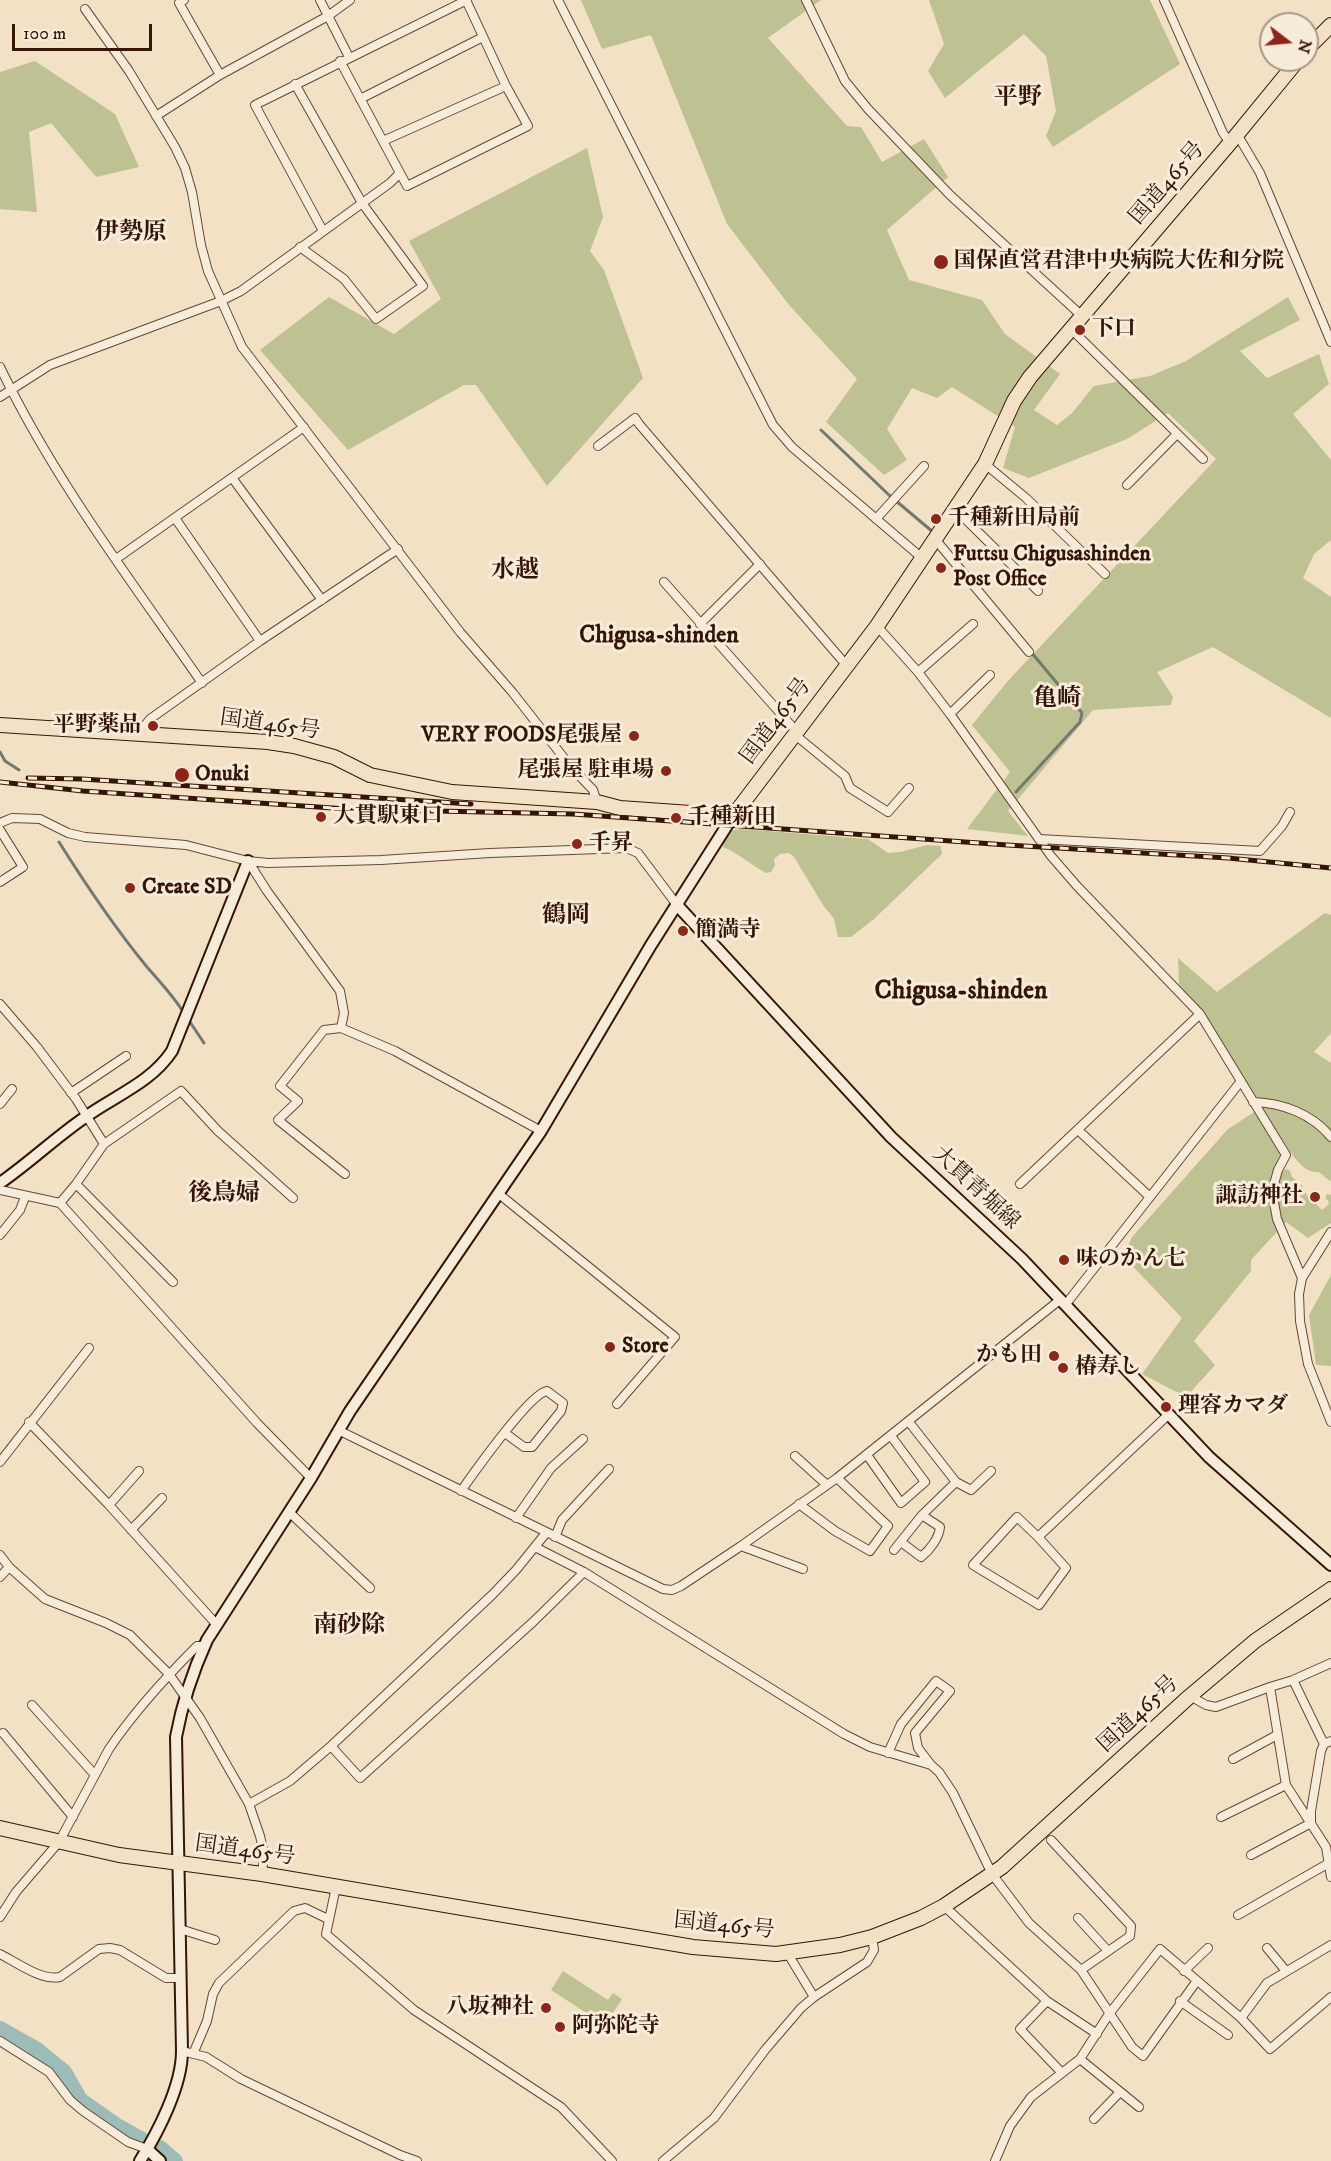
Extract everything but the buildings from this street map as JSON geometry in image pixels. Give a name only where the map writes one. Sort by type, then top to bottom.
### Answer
[{"type":"highway","points":[[1319,37],[1331,25]]},
{"type":"highway","name":"国道465号","points":[[0,725],[268,742],[294,746],[334,757],[370,775],[453,792],[597,802],[620,808],[733,816],[877,627],[986,464],[1014,401],[1030,377],[1234,139],[1288,72]]},
{"type":"highway","name":"国道465号","points":[[0,1828],[119,1855],[262,1874],[693,1947],[755,1954],[788,1954],[840,1945],[899,1928],[944,1906],[1002,1867],[1190,1696],[1255,1641],[1331,1588]]},
{"type":"street","points":[[184,0],[179,3],[220,75]]},
{"type":"street","points":[[320,0],[348,57]]},
{"type":"street","points":[[156,116],[220,75],[328,16],[350,0]]},
{"type":"street","points":[[323,231],[255,105],[295,84],[466,0],[506,86],[528,126],[406,186],[340,62]]},
{"type":"street","points":[[558,0],[773,425],[792,447],[922,558]]},
{"type":"street","points":[[806,0],[845,81],[868,109],[950,195],[1082,316]]},
{"type":"street","points":[[1164,0],[1223,133],[1234,139],[1260,173],[1331,342]]},
{"type":"street","points":[[86,9],[129,71],[185,168],[208,271],[242,347],[460,633],[513,693],[571,767],[593,790],[597,802]]},
{"type":"street","points":[[360,99],[483,37]]},
{"type":"street","points":[[295,84],[362,203],[423,286],[376,319],[344,279],[300,247]]},
{"type":"street","points":[[382,141],[506,86]]},
{"type":"street","points":[[0,396],[50,365],[242,291],[400,173]]},
{"type":"street","points":[[1071,329],[1203,459]]},
{"type":"street","points":[[0,367],[53,462],[116,559],[202,683]]},
{"type":"street","points":[[598,446],[635,418],[847,666]]},
{"type":"street","points":[[116,559],[304,427]]},
{"type":"street","points":[[1128,485],[1177,434]]},
{"type":"street","points":[[986,464],[1026,498],[1105,574]]},
{"type":"street","points":[[876,519],[924,466]]},
{"type":"street","points":[[233,478],[322,600]]},
{"type":"street","points":[[955,509],[1038,591]]},
{"type":"street","points":[[175,518],[260,641]]},
{"type":"street","points":[[934,539],[1029,652]]},
{"type":"street","points":[[138,734],[150,719],[260,641],[398,549]]},
{"type":"street","points":[[700,624],[760,564]]},
{"type":"street","points":[[664,582],[795,733],[845,776],[850,788],[888,812],[909,788]]},
{"type":"street","points":[[918,672],[973,624]]},
{"type":"street","points":[[877,627],[918,672],[950,714],[1051,856],[1200,1014],[1286,1155],[1278,1170],[1272,1191],[1277,1219],[1302,1278]]},
{"type":"street","points":[[950,714],[990,675]]},
{"type":"street","points":[[1039,838],[1260,851],[1282,826],[1290,812]]},
{"type":"street","points":[[140,2161],[171,2098],[180,2069],[182,2051],[176,1737],[197,1664],[217,1625],[338,1430],[541,1131],[651,945],[733,816]]},
{"type":"street","points":[[0,823],[12,818],[40,819],[68,833],[85,837],[186,845],[248,861],[268,863],[626,848],[638,853],[677,904]]},
{"type":"street","points":[[0,830],[23,867],[0,882]]},
{"type":"street","points":[[248,861],[267,891],[340,991],[344,1013],[341,1028]]},
{"type":"street","points":[[0,1183],[86,1116],[153,1074],[163,1065],[172,1051],[248,861]]},
{"type":"street","name":"大貫青堀線","points":[[677,904],[891,1137],[1022,1259],[1209,1456],[1331,1565]]},
{"type":"street","points":[[0,1004],[71,1093],[104,1144]]},
{"type":"street","points":[[1020,1184],[1200,1014]]},
{"type":"street","points":[[345,1174],[278,1120],[298,1101],[280,1086],[324,1030],[341,1028],[395,1051],[541,1131]]},
{"type":"street","points":[[71,1093],[126,1056]]},
{"type":"street","points":[[338,1430],[546,1533],[663,1589],[672,1590],[741,1546],[837,1478],[1063,1301],[1150,1197],[1241,1082]]},
{"type":"street","points":[[0,1104],[12,1089]]},
{"type":"street","points":[[60,1203],[76,1185],[104,1144],[181,1091],[218,1131],[293,1198]]},
{"type":"street","points":[[1253,1102],[1273,1104],[1300,1113],[1319,1123],[1331,1137]]},
{"type":"street","points":[[1078,1130],[1150,1197]]},
{"type":"street","points":[[76,1185],[172,1282]]},
{"type":"street","points":[[0,1190],[60,1203],[257,1423],[310,1478]]},
{"type":"street","points":[[499,1194],[675,1337],[618,1404]]},
{"type":"street","points":[[0,1235],[20,1210],[24,1197]]},
{"type":"street","points":[[1331,1232],[1302,1278],[1299,1294],[1300,1321],[1308,1364],[1331,1422]]},
{"type":"street","points":[[0,1462],[89,1348]]},
{"type":"street","points":[[460,1491],[505,1433],[542,1391],[547,1391],[563,1403],[561,1411],[532,1447],[524,1447],[505,1433]]},
{"type":"street","points":[[1038,1537],[1168,1415]]},
{"type":"street","points":[[29,1422],[109,1505],[217,1625]]},
{"type":"street","points":[[909,1422],[956,1482],[972,1490],[991,1472]]},
{"type":"street","points":[[867,1455],[901,1503],[925,1482],[891,1436]]},
{"type":"street","points":[[516,1518],[551,1468],[583,1439]]},
{"type":"street","points":[[795,1456],[827,1485]]},
{"type":"street","points":[[555,1537],[562,1520],[609,1469]]},
{"type":"street","points":[[109,1505],[139,1471]]},
{"type":"street","points":[[799,1504],[835,1531],[870,1551],[888,1526],[837,1478]]},
{"type":"street","points":[[894,1550],[922,1515],[956,1482]]},
{"type":"street","points":[[131,1530],[162,1498]]},
{"type":"street","points":[[289,1512],[370,1588]]},
{"type":"street","points":[[901,1542],[921,1557],[928,1552],[940,1527],[922,1515]]},
{"type":"street","points":[[1017,1517],[1038,1537],[1066,1568],[1039,1605],[974,1565],[1017,1517]]},
{"type":"street","points":[[249,1804],[290,1780],[331,1746],[492,1595],[546,1533]]},
{"type":"street","points":[[741,1546],[803,1569]]},
{"type":"street","points":[[535,1547],[584,1572],[844,1734],[870,1747],[931,1764]]},
{"type":"street","points":[[0,1556],[45,1599],[130,1635],[169,1674],[200,1718],[249,1804],[264,1854],[262,1874]]},
{"type":"street","points":[[0,1577],[9,1567]]},
{"type":"street","points":[[331,1746],[360,1778],[533,1622],[584,1572]]},
{"type":"street","points":[[0,1917],[16,1892],[59,1842],[118,1735],[169,1674],[197,1646],[205,1646]]},
{"type":"street","points":[[1190,1696],[1206,1706],[1216,1707],[1293,1680],[1331,1663]]},
{"type":"street","points":[[1293,1680],[1327,1743],[1311,1810],[1311,1823]]},
{"type":"street","points":[[888,1752],[901,1724],[936,1681],[950,1691],[915,1733],[918,1748],[939,1772],[953,1793],[992,1874],[1029,1923],[1081,1970],[1132,2048],[1143,2056],[1180,2001],[1196,1982]]},
{"type":"street","points":[[1270,1687],[1286,1785],[1326,1847],[1331,1877]]},
{"type":"street","points":[[32,1705],[95,1775]]},
{"type":"street","points":[[3,1733],[73,1817]]},
{"type":"street","points":[[1233,1759],[1277,1735]]},
{"type":"street","points":[[1221,1817],[1286,1785]]},
{"type":"street","points":[[1251,1855],[1311,1823]]},
{"type":"street","points":[[1052,1840],[1131,1926],[1130,1936],[1081,1970]]},
{"type":"street","points":[[1238,1915],[1329,1863]]},
{"type":"street","points":[[336,1887],[326,1934],[414,2010],[561,2106],[612,2161]]},
{"type":"street","points":[[944,1906],[1047,2001],[1098,2034]]},
{"type":"street","points":[[193,2054],[207,2021],[213,1994],[219,1983],[240,1962],[294,1911],[305,1908],[328,1919]]},
{"type":"street","points":[[1078,1918],[1108,1951]]},
{"type":"street","points":[[180,1929],[215,1940]]},
{"type":"street","points":[[663,2161],[714,2118],[790,2020],[814,1997],[867,1962],[874,1950],[872,1937]]},
{"type":"street","points":[[1241,2018],[1267,1983],[1331,1945]]},
{"type":"street","points":[[0,1954],[35,1972],[54,1978],[60,1977],[99,1949],[110,1948],[126,1953],[166,1978],[181,1978]]},
{"type":"street","points":[[1184,1971],[1208,1948]]},
{"type":"street","points":[[1267,1948],[1286,1971]]},
{"type":"street","points":[[995,2161],[1010,2126],[1031,2097],[1080,2059],[1109,2014],[1160,1949],[1241,2018],[1270,2049],[1331,1997]]},
{"type":"street","points":[[788,1954],[814,1997]]},
{"type":"street","points":[[1047,2001],[1020,2029],[1062,2073]]},
{"type":"street","points":[[1180,2001],[1228,2035]]},
{"type":"street","points":[[0,2041],[49,2072],[69,2100],[83,2111],[128,2142],[147,2149],[160,2161]]},
{"type":"street","points":[[182,2051],[206,2057],[241,2079],[417,2161]]},
{"type":"street","points":[[1080,2059],[1139,2107]]},
{"type":"street","points":[[1094,2119],[1120,2092]]},
{"type":"green space","points":[[581,0],[821,0],[768,38],[847,126],[861,127],[882,162],[924,139],[948,177],[887,230],[909,280],[982,300],[1005,334],[1060,374],[1034,410],[1057,425],[1072,413],[1094,386],[1150,376],[1186,361],[1288,297],[1300,320],[1240,351],[1267,378],[1319,354],[1329,384],[1293,414],[1331,460],[1331,540],[1314,554],[1303,578],[1331,597],[1331,718],[1213,647],[1157,672],[1173,697],[1171,705],[1093,710],[1008,811],[1028,836],[967,829],[1010,772],[972,725],[1007,682],[1216,459],[1168,413],[1127,439],[1029,478],[1003,468],[1015,427],[952,387],[937,398],[912,388],[887,429],[907,460],[884,475],[826,422],[857,379],[789,305],[727,224],[651,35],[602,49]]},
{"type":"green space","points":[[929,0],[1150,0],[1180,64],[1053,147],[1046,136],[1056,111],[1046,56],[1024,34],[945,98],[928,71],[944,44]]},
{"type":"green space","points":[[35,61],[115,114],[139,167],[96,177],[51,123],[29,132],[37,212],[0,209],[0,72]]},
{"type":"green space","points":[[587,148],[603,217],[590,251],[604,270],[643,378],[547,486],[476,385],[464,385],[348,450],[260,350],[329,297],[394,334],[441,299],[409,241]]},
{"type":"green space","points":[[742,829],[868,839],[888,853],[927,845],[941,846],[942,854],[874,919],[851,937],[838,937],[834,919],[794,857],[789,853],[780,854],[774,859],[775,865],[771,872],[766,873],[723,847],[730,831]]},
{"type":"green space","points":[[1325,913],[1331,915],[1331,1033],[1314,1052],[1331,1063],[1331,1182],[1319,1172],[1304,1168],[1277,1131],[1272,1126],[1268,1129],[1269,1137],[1282,1153],[1277,1174],[1286,1169],[1290,1171],[1292,1177],[1301,1184],[1311,1203],[1316,1204],[1322,1210],[1329,1204],[1325,1199],[1327,1194],[1331,1195],[1331,1223],[1308,1238],[1286,1222],[1251,1260],[1251,1271],[1194,1341],[1215,1365],[1186,1397],[1142,1374],[1182,1318],[1123,1256],[1132,1237],[1228,1129],[1262,1107],[1179,984],[1178,958],[1217,992]]},
{"type":"green space","points":[[1331,1275],[1331,1366],[1316,1365],[1309,1315]]},
{"type":"green space","points":[[563,1971],[608,2000],[613,1993],[622,1999],[605,2025],[551,1990]]},
{"type":"waterway","points":[[821,430],[889,495],[933,532]]},
{"type":"waterway","points":[[1016,792],[1080,722],[1082,713],[1031,652]]},
{"type":"waterway","points":[[0,752],[5,761],[19,770]]},
{"type":"waterway","points":[[59,842],[112,922],[182,1010]]},
{"type":"waterway","points":[[190,1022],[204,1043]]},
{"type":"waterway","points":[[0,2029],[37,2050],[64,2072],[80,2100],[142,2140]]},
{"type":"waterway","points":[[160,2148],[175,2161]]},
{"type":"railway","points":[[28,778],[82,779],[471,804]]},
{"type":"railway","points":[[0,782],[83,791],[347,809],[573,814],[1007,845],[1228,858],[1331,868]]},
{"type":"place","name":"国保直営君津中央病院大佐和分院","points":[[941,262]]},
{"type":"place","name":"下口","points":[[1080,330]]},
{"type":"place","name":"千種新田局前","points":[[936,519]]},
{"type":"place","name":"Futtsu Chigusashinden Post Office","points":[[941,568]]},
{"type":"place","name":"平野薬品","points":[[153,726]]},
{"type":"place","name":"VERY FOODS尾張屋","points":[[634,736]]},
{"type":"place","name":"尾張屋 駐車場","points":[[666,771]]},
{"type":"place","name":"Onuki","points":[[182,775]]},
{"type":"place","name":"大貫駅東口","points":[[321,817]]},
{"type":"place","name":"千種新田","points":[[676,818]]},
{"type":"place","name":"千昇","points":[[577,844]]},
{"type":"place","name":"Create SD","points":[[130,888]]},
{"type":"place","name":"簡満寺","points":[[683,931]]},
{"type":"place","name":"諏訪神社","points":[[1315,1197]]},
{"type":"place","name":"味のかん七","points":[[1064,1260]]},
{"type":"place","name":"Store","points":[[610,1347]]},
{"type":"place","name":"かも田","points":[[1054,1356]]},
{"type":"place","name":"椿寿し","points":[[1063,1368]]},
{"type":"place","name":"理容カマダ","points":[[1166,1407]]},
{"type":"place","name":"八坂神社","points":[[546,2008]]},
{"type":"place","name":"阿弥陀寺","points":[[560,2027]]},
{"type":"district","name":"平野","points":[[1018,99]]},
{"type":"district","name":"伊勢原","points":[[131,234]]},
{"type":"district","name":"水越","points":[[515,572]]},
{"type":"district","name":"Chigusa-shinden","points":[[659,637]]},
{"type":"district","name":"亀崎","points":[[1057,700]]},
{"type":"district","name":"鶴岡","points":[[566,917]]},
{"type":"district","name":"Chigusa-shinden","points":[[961,993]]},
{"type":"district","name":"後鳥婦","points":[[224,1195]]},
{"type":"district","name":"南砂除","points":[[349,1627]]}]
